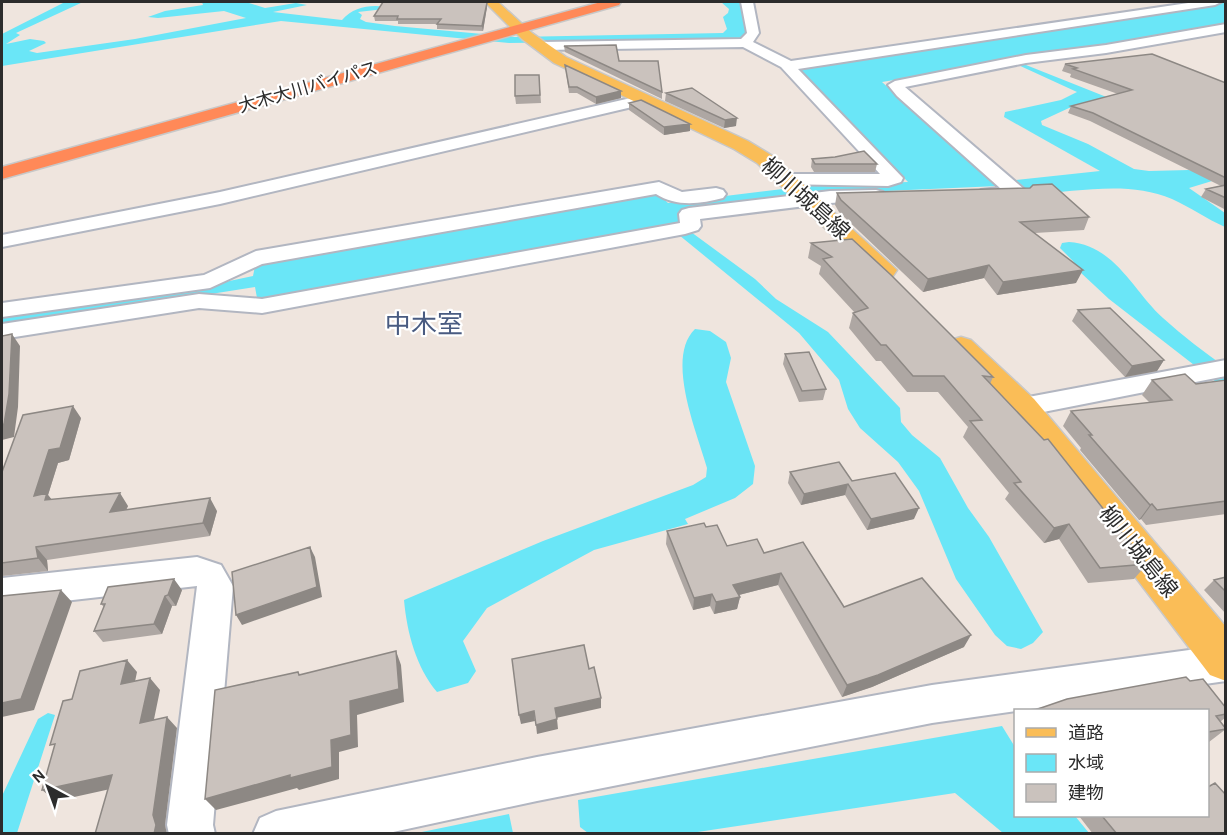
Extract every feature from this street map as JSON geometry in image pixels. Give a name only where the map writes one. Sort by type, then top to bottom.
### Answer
[{"type":"highway","name":"大木大川バイパス","points":[[2,160],[443,39],[528,35],[586,2]]},
{"type":"highway","name":"大木大川バイパス","points":[[2,173],[472,37],[528,35],[611,2]]},
{"type":"main road","name":"柳川城島線","points":[[491,2],[560,60],[752,151],[799,190],[906,290]]},
{"type":"main road","name":"柳川城島線","points":[[939,324],[1023,407],[1226,662]]},
{"type":"street","points":[[745,43],[753,33],[747,2]]},
{"type":"street","points":[[1153,2],[1174,8]]},
{"type":"street","points":[[789,66],[1215,2]]},
{"type":"street","points":[[971,194],[1018,194],[895,85],[1026,59],[1106,49],[1226,28]]},
{"type":"street","points":[[2,332],[199,301],[262,306],[685,228],[691,226],[689,214],[799,190],[846,182],[894,178],[789,66],[745,43],[528,35]]},
{"type":"street","points":[[2,241],[220,198],[644,100]]},
{"type":"street","points":[[2,310],[210,280],[256,258],[659,188],[672,196],[682,198],[799,190],[830,197],[901,196]]},
{"type":"street","points":[[1023,407],[1226,368]]},
{"type":"street","points":[[2,593],[197,571],[209,575],[215,586],[190,825],[192,834]]},
{"type":"street","points":[[276,834],[514,784],[920,706],[1226,662]]},
{"type":"water","points":[[65,2],[83,2],[16,33],[20,35],[6,44],[30,39],[44,41],[46,43],[29,51],[37,53],[135,39],[246,18],[224,11],[148,17],[165,11],[203,5],[202,2],[246,2],[265,8],[296,3],[307,5],[273,12],[342,20],[353,11],[365,7],[386,7],[393,8],[358,12],[362,15],[360,19],[395,26],[515,37],[723,33],[727,29],[723,17],[729,9],[721,2],[740,2],[747,33],[742,40],[509,43],[281,21],[2,66],[2,34]]},
{"type":"water","points":[[1225,2],[1225,25],[882,82],[998,186],[818,194],[680,211],[682,224],[266,299],[257,298],[255,287],[2,327],[2,315],[201,287],[253,276],[255,266],[262,261],[653,194],[659,194],[668,203],[816,185],[908,182],[799,68]]},
{"type":"water","points":[[1021,63],[1114,100],[1069,108],[1041,121],[1042,125],[1088,144],[1134,169],[1189,170],[1222,178],[1189,188],[1225,213],[1225,227],[1172,199],[1138,190],[1103,189],[1032,194],[1016,180],[1100,171],[1004,117],[1005,112],[1061,100],[1077,92],[1016,64]]},
{"type":"water","points":[[691,232],[755,279],[776,299],[828,332],[900,408],[901,422],[912,435],[940,458],[968,508],[989,537],[1043,632],[1033,643],[1021,649],[1007,646],[995,635],[956,579],[919,491],[898,462],[860,428],[848,409],[839,380],[799,333],[679,235]]},
{"type":"water","points":[[1069,242],[1099,251],[1111,260],[1163,318],[1225,367],[1225,389],[1109,299],[1080,272],[1060,248],[1062,243]]},
{"type":"water","points":[[695,329],[710,331],[726,342],[731,358],[726,382],[755,466],[753,484],[735,498],[685,519],[688,524],[594,550],[487,608],[463,641],[476,671],[468,683],[437,692],[418,661],[407,625],[404,600],[543,541],[693,485],[706,477],[707,468],[691,416],[683,376],[686,342]]},
{"type":"water","points":[[48,713],[55,715],[17,833],[2,833],[2,796],[38,719]]},
{"type":"water","points":[[1002,726],[1014,745],[1014,817],[1076,817],[1089,833],[1003,833],[955,793],[691,833],[588,833],[580,827],[578,800]]},
{"type":"water","points":[[509,814],[513,833],[417,833]]},
{"type":"building","points":[[383,2],[487,3],[482,26],[437,24],[441,19],[397,19],[398,16],[374,16]]},
{"type":"building","points":[[616,45],[619,61],[658,61],[662,92],[564,46]]},
{"type":"building","points":[[1152,54],[1226,83],[1226,178],[1093,113],[1071,106],[1132,90],[1065,64]]},
{"type":"building","points":[[565,65],[621,91],[596,97],[577,87],[569,87]]},
{"type":"building","points":[[515,75],[539,75],[540,95],[515,96]]},
{"type":"building","points":[[692,88],[737,118],[725,120],[666,93]]},
{"type":"building","points":[[641,100],[690,124],[664,127],[629,103]]},
{"type":"building","points":[[864,151],[877,164],[815,164],[812,159],[835,157]]},
{"type":"building","points":[[1052,184],[1089,217],[1020,222],[1083,270],[1003,282],[989,265],[928,279],[841,200],[837,193],[1030,188],[1033,185]]},
{"type":"building","points":[[1226,185],[1226,198],[1206,189]]},
{"type":"building","points":[[852,239],[993,377],[983,376],[1044,440],[1048,439],[1147,564],[1100,568],[1069,524],[1054,528],[1014,483],[1021,482],[970,421],[982,420],[944,376],[913,376],[886,345],[881,345],[853,313],[868,308],[823,259],[832,257],[811,243]]},
{"type":"building","points":[[1110,308],[1164,360],[1132,366],[1078,310]]},
{"type":"building","points":[[12,334],[9,394],[2,425],[2,336]]},
{"type":"building","points":[[809,352],[826,389],[802,391],[785,354]]},
{"type":"building","points":[[1185,374],[1196,384],[1226,380],[1226,501],[1157,510],[1152,504],[1150,505],[1089,435],[1092,435],[1071,411],[1172,400],[1152,380]]},
{"type":"building","points":[[73,406],[60,448],[49,450],[34,496],[47,493],[45,500],[120,493],[110,512],[210,498],[203,523],[36,547],[38,558],[2,563],[2,472],[23,415]]},
{"type":"building","points":[[839,462],[852,481],[895,473],[919,508],[871,519],[848,484],[804,494],[790,472]]},
{"type":"building","points":[[704,523],[706,527],[717,525],[727,546],[757,539],[764,553],[803,542],[844,607],[922,578],[971,635],[878,675],[847,685],[781,573],[733,585],[740,597],[716,602],[712,594],[694,598],[667,531]]},
{"type":"building","points":[[310,547],[317,587],[236,615],[232,572]]},
{"type":"building","points":[[1226,577],[1226,592],[1214,580]]},
{"type":"building","points":[[174,579],[154,624],[94,631],[105,604],[101,604],[108,587]]},
{"type":"building","points":[[61,590],[21,699],[2,703],[2,596]]},
{"type":"building","points":[[584,645],[589,669],[594,667],[601,698],[555,708],[557,719],[536,725],[534,711],[519,715],[512,659]]},
{"type":"building","points":[[396,651],[399,689],[350,701],[351,735],[331,740],[332,767],[290,778],[290,775],[205,799],[215,690],[298,672],[299,675]]},
{"type":"building","points":[[127,660],[121,684],[150,678],[140,723],[167,717],[153,815],[156,825],[154,834],[95,834],[112,775],[42,790],[55,744],[50,745],[63,701],[72,699],[80,671]]},
{"type":"building","points":[[1186,677],[1190,681],[1203,679],[1226,708],[1226,714],[1216,716],[1226,729],[1209,732],[1209,709],[1038,709],[1067,699]]},
{"type":"building","points":[[1215,783],[1226,795],[1226,834],[1117,834],[1103,817],[1209,817],[1209,786]]},
{"type":"district","name":"中木室","points":[[424,324]]}]
